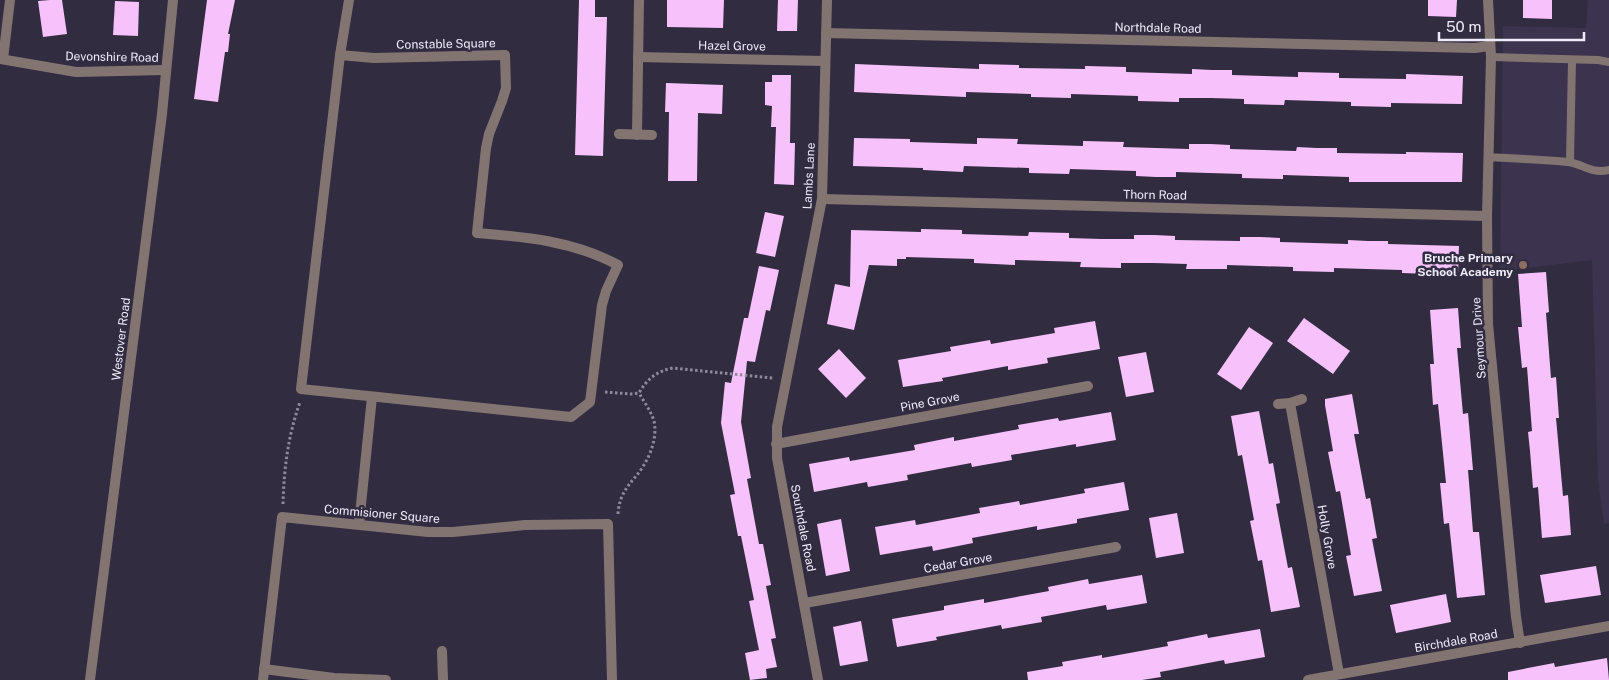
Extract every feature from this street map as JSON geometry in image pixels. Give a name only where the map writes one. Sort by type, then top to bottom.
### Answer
[{"type":"street","points":[[1,59],[10,0]]},
{"type":"street","name":"Westover Road","points":[[90,680],[162,114],[173,0]]},
{"type":"street","points":[[301,389],[340,55],[349,0]]},
{"type":"street","points":[[637,135],[639,0]]},
{"type":"street","name":"Lambs Lane","points":[[786,380],[822,199],[827,0]]},
{"type":"street","name":"Seymour Drive","points":[[1488,0],[1491,57],[1486,216],[1488,324],[1520,643]]},
{"type":"street","name":"Northdale Road","points":[[826,33],[1465,48],[1489,46]]},
{"type":"street","name":"Constable Square","points":[[301,389],[571,417],[590,402],[602,305],[618,265],[587,251],[563,244],[477,233],[486,148],[506,88],[505,55],[374,58],[340,55]]},
{"type":"street","name":"Hazel Grove","points":[[638,57],[824,61]]},
{"type":"street","name":"Devonshire Road","points":[[1,59],[76,72],[165,70]]},
{"type":"street","points":[[619,134],[652,135]]},
{"type":"street","name":"Thorn Road","points":[[822,199],[1486,216]]},
{"type":"street","name":"Southdale Road","points":[[786,380],[777,427],[777,458],[818,680]]},
{"type":"street","name":"Pine Grove","points":[[776,444],[1088,386]]},
{"type":"street","points":[[359,524],[372,397]]},
{"type":"street","points":[[1278,404],[1302,400]]},
{"type":"street","name":"Holly Grove","points":[[1290,403],[1339,674]]},
{"type":"street","points":[[263,680],[282,517]]},
{"type":"street","name":"Commisioner Square","points":[[282,517],[428,532],[453,532],[525,525],[608,524]]},
{"type":"street","points":[[608,524],[612,680]]},
{"type":"street","name":"Cedar Grove","points":[[805,603],[1116,547]]},
{"type":"street","name":"Birchdale Road","points":[[1308,680],[1609,626]]},
{"type":"street","points":[[442,651],[444,680]]},
{"type":"street","points":[[264,669],[334,678],[386,680]]},
{"type":"lane","points":[[1491,57],[1598,60],[1609,62]]},
{"type":"lane","points":[[1570,162],[1572,60]]},
{"type":"lane","points":[[1489,157],[1570,162],[1586,169],[1600,172],[1609,170]]},
{"type":"path","points":[[608,524],[618,516],[621,497],[643,468],[653,443],[654,421],[640,393],[643,386],[654,376],[673,368],[786,380]]},
{"type":"path","points":[[282,517],[287,448],[301,400],[301,389]]},
{"type":"path","points":[[592,391],[640,393]]},
{"type":"shaded area","name":"Bruche Primary School Academy","points":[[1588,0],[1609,0],[1609,523],[1604,524],[1598,480],[1592,260],[1500,271],[1503,26],[1586,28]]},
{"type":"building","points":[[62,0],[67,34],[43,37],[38,1]]},
{"type":"building","points":[[207,0],[235,0],[228,34],[230,34],[228,52],[225,52],[218,102],[194,99]]},
{"type":"building","points":[[579,0],[595,0],[595,17],[607,17],[603,156],[575,155]]},
{"type":"building","points":[[667,0],[724,0],[723,28],[667,27]]},
{"type":"building","points":[[778,0],[798,0],[797,31],[777,31]]},
{"type":"building","points":[[1428,0],[1457,0],[1456,17],[1428,16]]},
{"type":"building","points":[[1523,0],[1552,0],[1552,19],[1523,18]]},
{"type":"building","points":[[115,1],[139,2],[138,36],[113,35]]},
{"type":"building","points":[[855,64],[979,69],[979,64],[1019,65],[1019,68],[1085,69],[1085,66],[1126,67],[1126,72],[1192,74],[1192,69],[1232,70],[1232,75],[1298,77],[1298,72],[1339,73],[1339,78],[1406,79],[1406,74],[1463,76],[1462,104],[1391,103],[1391,107],[1351,106],[1351,102],[1285,100],[1284,105],[1244,104],[1244,99],[1211,98],[1179,98],[1179,102],[1138,101],[1138,96],[1071,94],[1071,98],[1031,97],[1031,94],[966,92],[966,97],[854,92]]},
{"type":"building","points":[[772,75],[791,75],[790,143],[795,143],[794,185],[774,184],[776,127],[771,127],[772,106],[765,105],[765,82],[772,82]]},
{"type":"building","points":[[666,83],[723,85],[722,114],[698,113],[697,181],[668,181],[669,112],[665,112]]},
{"type":"building","points":[[854,138],[910,139],[910,142],[977,144],[977,138],[1018,139],[1017,144],[1083,146],[1083,141],[1124,142],[1123,147],[1189,149],[1189,144],[1210,144],[1230,145],[1230,149],[1296,151],[1297,147],[1337,148],[1337,153],[1463,153],[1462,182],[1349,182],[1349,177],[1283,175],[1283,179],[1242,178],[1242,174],[1176,172],[1176,177],[1156,177],[1136,176],[1136,171],[1070,169],[1069,174],[1029,173],[1029,168],[964,166],[963,172],[923,170],[923,168],[853,166]]},
{"type":"building","points":[[765,212],[784,216],[775,257],[756,253]]},
{"type":"building","points":[[921,229],[962,230],[962,234],[1028,236],[1029,232],[1069,233],[1069,238],[1134,239],[1134,235],[1154,235],[1175,236],[1175,240],[1240,241],[1240,237],[1260,237],[1280,238],[1280,242],[1348,244],[1348,240],[1388,241],[1388,244],[1459,246],[1458,275],[1402,273],[1402,270],[1334,268],[1334,272],[1293,271],[1293,267],[1227,265],[1227,269],[1186,269],[1187,264],[1154,263],[1121,263],[1121,268],[1080,267],[1081,262],[1015,260],[1015,265],[974,263],[974,259],[906,257],[906,259],[897,259],[897,266],[869,265],[854,330],[827,324],[835,284],[850,287],[851,230],[921,232]]},
{"type":"building","points":[[759,266],[779,270],[770,311],[766,310],[755,362],[747,361],[741,422],[751,478],[747,479],[759,544],[763,544],[771,585],[766,586],[776,638],[771,639],[777,667],[766,669],[767,678],[750,680],[745,653],[759,650],[749,601],[754,600],[741,536],[738,536],[730,495],[735,494],[721,423],[725,382],[731,383],[744,318],[748,318]]},
{"type":"building","points":[[1546,272],[1549,312],[1546,313],[1551,378],[1556,377],[1559,418],[1556,418],[1563,496],[1568,495],[1571,535],[1542,538],[1538,487],[1533,488],[1528,432],[1532,431],[1527,367],[1522,368],[1518,327],[1522,327],[1518,274]]},
{"type":"building","points":[[1458,308],[1461,348],[1457,348],[1463,414],[1468,413],[1473,470],[1468,470],[1473,532],[1479,532],[1485,595],[1457,598],[1449,523],[1444,524],[1440,483],[1446,483],[1438,404],[1433,405],[1430,364],[1434,364],[1430,310]]},
{"type":"building","points":[[1304,318],[1350,351],[1333,374],[1287,341]]},
{"type":"building","points":[[1095,321],[1100,349],[1047,358],[1048,363],[1008,370],[1008,366],[942,378],[943,381],[903,387],[898,360],[951,351],[950,347],[990,340],[991,344],[1055,333],[1054,328]]},
{"type":"building","points":[[1249,327],[1273,343],[1241,390],[1217,374]]},
{"type":"building","points":[[839,349],[866,378],[846,398],[818,369]]},
{"type":"building","points":[[1146,352],[1154,392],[1126,397],[1118,357]]},
{"type":"building","points":[[1352,394],[1359,434],[1354,434],[1366,499],[1370,498],[1377,538],[1372,539],[1382,591],[1354,596],[1346,556],[1351,555],[1340,491],[1336,492],[1328,452],[1333,451],[1325,405],[1325,399]]},
{"type":"building","points":[[1259,411],[1269,464],[1273,463],[1280,503],[1276,504],[1288,568],[1292,567],[1300,607],[1271,612],[1262,560],[1258,561],[1250,521],[1254,520],[1242,455],[1238,456],[1231,416]]},
{"type":"building","points":[[1111,412],[1116,440],[1076,447],[1076,444],[1011,455],[1012,460],[972,467],[971,463],[907,475],[908,480],[868,487],[867,482],[814,492],[809,464],[849,457],[850,461],[915,450],[914,445],[954,437],[954,441],[1019,429],[1018,425],[1058,418],[1059,421]]},
{"type":"building","points":[[1124,482],[1129,510],[1077,519],[1077,523],[1037,530],[1037,526],[972,538],[973,543],[933,551],[932,546],[880,555],[875,527],[915,520],[916,525],[980,513],[979,508],[1019,501],[1020,505],[1085,493],[1084,489]]},
{"type":"building","points":[[1177,513],[1184,553],[1156,558],[1149,518]]},
{"type":"building","points":[[841,519],[850,571],[826,576],[817,524]]},
{"type":"building","points":[[1596,566],[1601,595],[1545,603],[1540,575]]},
{"type":"building","points":[[1142,575],[1147,603],[1107,610],[1106,605],[1041,617],[1042,622],[1002,629],[1001,625],[936,637],[937,640],[897,647],[892,619],[944,610],[944,606],[984,599],[984,603],[1049,591],[1048,587],[1088,579],[1089,584]]},
{"type":"building","points":[[1446,594],[1451,622],[1396,633],[1390,605]]},
{"type":"building","points":[[861,621],[868,661],[840,666],[833,627]]},
{"type":"building","points":[[1260,629],[1265,657],[1225,664],[1224,660],[1160,672],[1161,677],[1142,680],[1028,680],[1027,672],[1063,666],[1062,662],[1102,655],[1102,658],[1168,646],[1167,642],[1207,634],[1208,638]]},
{"type":"building","points":[[1607,658],[1609,680],[1508,680],[1508,672],[1554,663],[1555,667]]},
{"type":"place","name":"Bruche Primary School Academy","points":[[1523,265]]}]
